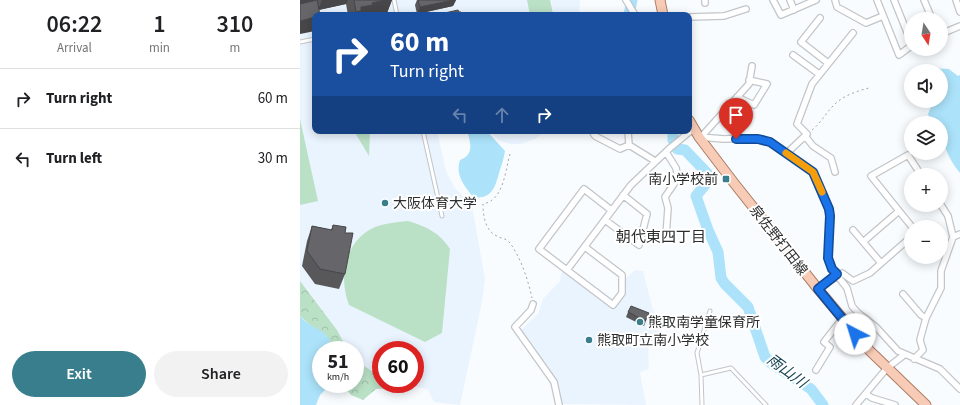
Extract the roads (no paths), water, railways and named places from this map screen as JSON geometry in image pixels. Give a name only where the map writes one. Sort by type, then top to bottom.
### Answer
[{"type":"main road","points":[[661,0],[663,12]]},
{"type":"main road","name":"泉佐野打田線","points":[[693,129],[842,319],[887,368],[926,405]]},
{"type":"street","points":[[773,0],[781,15],[816,0]]},
{"type":"street","points":[[790,0],[794,10]]},
{"type":"street","points":[[835,0],[837,7],[858,22],[866,23],[883,16]]},
{"type":"street","points":[[877,0],[898,55],[904,51]]},
{"type":"street","points":[[894,0],[904,25]]},
{"type":"street","points":[[924,0],[929,12]]},
{"type":"street","points":[[956,0],[960,12]]},
{"type":"street","points":[[627,1],[633,12]]},
{"type":"street","points":[[692,17],[724,16],[746,9]]},
{"type":"street","points":[[820,18],[802,42],[828,63]]},
{"type":"street","points":[[948,31],[960,26]]},
{"type":"street","points":[[835,172],[831,158],[813,146],[797,124],[812,84],[853,33]]},
{"type":"street","points":[[793,55],[819,74]]},
{"type":"street","points":[[700,137],[738,97],[748,84],[752,66]]},
{"type":"street","points":[[738,97],[754,105],[767,84],[750,80]]},
{"type":"street","points":[[594,134],[620,149],[629,145]]},
{"type":"street","points":[[628,134],[629,145]]},
{"type":"street","points":[[568,270],[631,185],[655,161],[687,134]]},
{"type":"street","points":[[787,153],[806,135]]},
{"type":"street","points":[[700,137],[758,139],[770,142],[813,172],[825,198],[830,216],[828,258],[832,269],[847,288],[849,299],[855,310],[877,328],[889,343],[904,355],[940,369],[960,389]]},
{"type":"street","points":[[629,145],[655,161]]},
{"type":"street","points":[[666,236],[668,208],[665,197],[678,178],[676,168],[668,150]]},
{"type":"street","points":[[906,220],[871,176],[908,155],[916,168]]},
{"type":"street","points":[[585,246],[622,275],[622,293],[613,304],[539,249],[584,189],[611,210]]},
{"type":"street","points":[[605,220],[639,245],[647,214],[623,195]]},
{"type":"street","points":[[863,242],[899,211]]},
{"type":"street","points":[[945,212],[948,216],[953,237],[948,250]]},
{"type":"street","points":[[853,230],[881,263]]},
{"type":"street","points":[[953,237],[960,234]]},
{"type":"street","points":[[818,289],[837,274],[842,273],[854,281],[870,273],[904,243]]},
{"type":"street","points":[[914,359],[923,350],[920,340],[926,318],[941,288],[941,271],[943,264]]},
{"type":"street","points":[[903,294],[921,315],[926,318]]},
{"type":"street","points":[[533,304],[531,310],[515,327],[554,382],[559,405]]},
{"type":"street","points":[[816,370],[830,347],[824,342],[842,319]]},
{"type":"street","points":[[856,405],[887,368],[904,355]]},
{"type":"street","points":[[866,394],[882,402],[895,405]]},
{"type":"lane","points":[[394,0],[396,12]]},
{"type":"lane","points":[[300,42],[312,40]]},
{"type":"lane","points":[[424,134],[442,216]]},
{"type":"lane","points":[[702,405],[702,376],[697,353],[710,311]]},
{"type":"lane","points":[[702,376],[732,368],[766,405]]},
{"type":"water","points":[[948,69],[958,76],[960,75],[960,173],[948,154],[948,116],[929,116],[930,108],[948,108]]},
{"type":"water","points":[[468,134],[490,134],[505,151],[496,184],[491,192],[484,197],[473,197],[461,180],[459,170],[460,160],[468,155],[470,140]]},
{"type":"water","points":[[300,316],[324,333],[330,341],[312,341],[312,393],[322,393],[316,405],[300,405]]},
{"type":"waterway","name":"雨山川","points":[[630,12],[632,0]]},
{"type":"waterway","name":"雨山川","points":[[673,134],[673,140],[677,149],[685,150],[708,174],[709,180],[696,196],[708,230],[718,252],[721,278],[748,307],[765,357],[771,363],[811,389],[823,405]]},
{"type":"place","name":"南小学校前","points":[[726,179]]},
{"type":"place","name":"大阪体育大学","points":[[385,203]]},
{"type":"place","name":"熊取南学童保育所","points":[[640,322]]},
{"type":"place","name":"熊取町立南小学校","points":[[589,340]]},
{"type":"district","name":"朝代東四丁目","points":[[661,237]]}]
